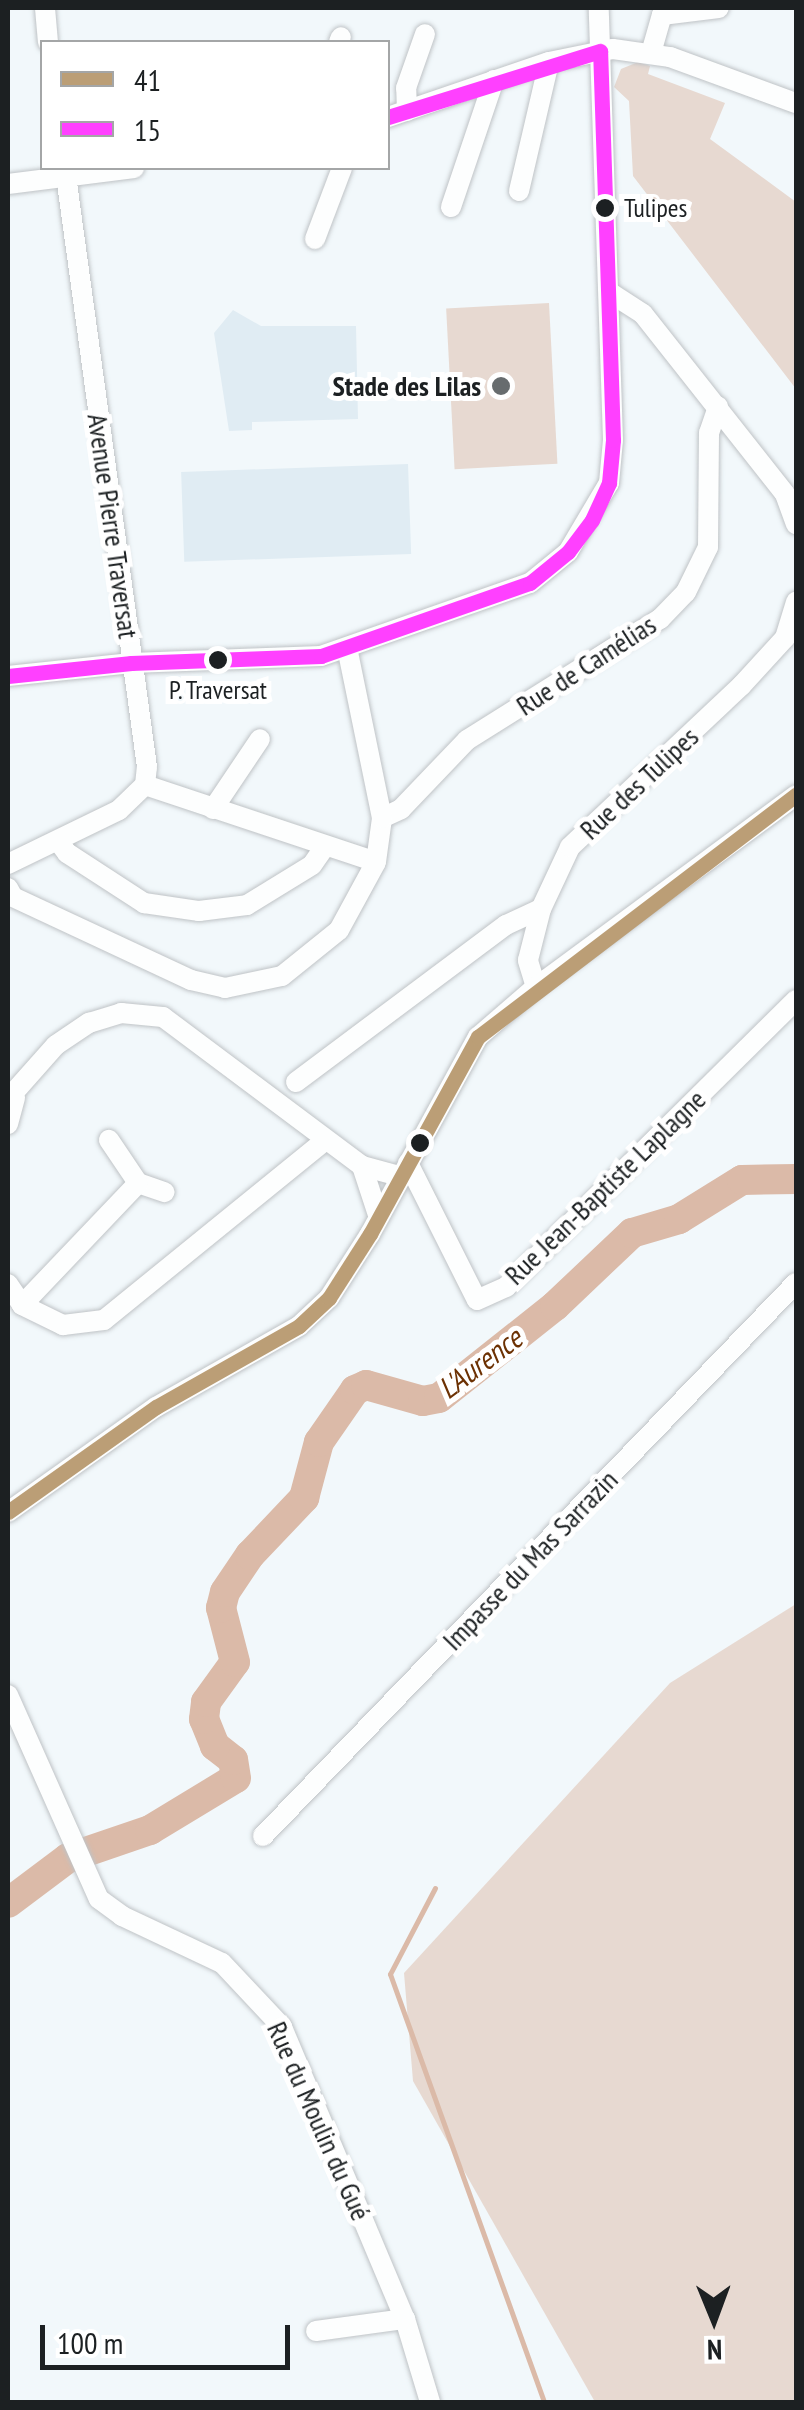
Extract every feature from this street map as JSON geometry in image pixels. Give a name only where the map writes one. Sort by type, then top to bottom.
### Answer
[{"type":"street","points":[[44,8],[48,40]]},
{"type":"street","points":[[8,676],[131,662],[321,656],[530,582],[568,552],[592,520],[610,483],[599,8]]},
{"type":"street","points":[[651,52],[662,15],[719,8]]},
{"type":"street","points":[[397,114],[425,34]]},
{"type":"street","points":[[397,114],[549,62],[600,51],[651,52],[796,104]]},
{"type":"street","points":[[520,191],[549,62]]},
{"type":"street","points":[[451,207],[494,80]]},
{"type":"street","points":[[316,239],[341,170]]},
{"type":"street","points":[[8,184],[65,171]]},
{"type":"street","name":"Avenue Pierre Traversat","points":[[65,171],[145,785]]},
{"type":"street","points":[[608,292],[643,314],[718,406],[785,494],[796,524]]},
{"type":"street","name":"Rue de Camélias","points":[[382,818],[401,809],[467,740],[660,620],[686,592],[708,547],[709,433],[718,406]]},
{"type":"street","name":"Rue des Tulipes","points":[[536,987],[528,960],[541,909],[570,847],[741,686],[784,638],[796,602]]},
{"type":"street","points":[[8,888],[13,898],[191,980],[225,988],[282,976],[340,930],[376,862],[382,818],[347,648]]},
{"type":"street","points":[[213,809],[260,739]]},
{"type":"street","points":[[8,864],[119,810],[145,785],[324,848],[376,862]]},
{"type":"street","points":[[8,1512],[156,1407],[299,1326],[329,1298],[478,1037],[536,987],[792,800]]},
{"type":"street","points":[[58,840],[68,854],[144,903],[199,911],[247,905],[312,865],[324,848]]},
{"type":"street","points":[[296,1082],[506,925],[541,909]]},
{"type":"street","name":"Rue Jean-Baptiste Laplagne","points":[[403,1169],[476,1300],[506,1287],[796,1000]]},
{"type":"street","points":[[8,1124],[11,1098],[56,1045],[89,1023],[121,1013],[163,1017],[362,1166],[403,1169]]},
{"type":"street","points":[[109,1140],[138,1183],[164,1192]]},
{"type":"street","points":[[8,1284],[22,1305],[63,1325],[104,1320],[324,1141]]},
{"type":"street","points":[[362,1166],[378,1216]]},
{"type":"street","points":[[22,1305],[138,1183]]},
{"type":"street","name":"Impasse du Mas Sarrazin","points":[[262,1836],[796,1283]]},
{"type":"street","name":"Rue du Moulin du Gué","points":[[8,1695],[99,1899],[122,1916],[222,1963],[282,2027],[405,2319],[430,2402]]},
{"type":"street","points":[[316,2331],[405,2319]]},
{"type":"shaded area","points":[[638,62],[650,66],[648,74],[725,103],[710,139],[796,202],[796,389],[633,176],[629,101],[614,87],[621,69]]},
{"type":"shaded area","name":"Stade des Lilas","points":[[549,303],[557,464],[455,469],[446,308]]},
{"type":"shaded area","points":[[233,310],[261,326],[356,326],[358,419],[252,422],[252,430],[229,431],[214,333]]},
{"type":"shaded area","points":[[408,464],[411,554],[184,562],[181,472]]},
{"type":"shaded area","points":[[780,1175],[796,1184],[744,1183],[688,1221],[638,1236],[560,1313],[460,1396],[431,1409],[360,1395],[322,1445],[311,1502],[230,1591],[227,1606],[240,1661],[209,1717],[218,1742],[243,1762],[246,1781],[179,1824],[95,1858],[92,1850],[176,1817],[236,1777],[234,1761],[215,1746],[204,1719],[206,1702],[235,1662],[221,1608],[225,1592],[250,1555],[304,1498],[319,1442],[355,1390],[366,1385],[423,1401],[439,1398],[555,1306],[632,1233],[679,1219],[742,1180]]},
{"type":"shaded area","points":[[796,1604],[796,2402],[595,2402],[413,2081],[404,1973],[670,1683]]},
{"type":"shaded area","points":[[65,1852],[71,1865],[8,1913],[8,1892]]},
{"type":"waterway","name":"L'Aurence","points":[[8,1903],[68,1858],[150,1830],[236,1778],[233,1760],[215,1746],[204,1719],[206,1702],[235,1662],[221,1608],[225,1592],[250,1555],[304,1498],[319,1442],[355,1390],[366,1385],[423,1401],[439,1398],[555,1306],[632,1233],[679,1219],[742,1180],[796,1179]]},
{"type":"waterway","points":[[435,1888],[390,1974],[544,2402]]},
{"type":"transit line","name":"15","points":[[8,676],[131,663],[321,656],[530,583],[568,552],[592,520],[609,483],[613,440],[600,51],[390,116]]},
{"type":"transit line","name":"41","points":[[8,1512],[156,1407],[299,1326],[329,1298],[370,1234],[478,1037],[796,795]]},
{"type":"place","name":"Tulipes","points":[[605,208]]},
{"type":"place","name":"Stade des Lilas","points":[[501,386]]},
{"type":"place","name":"P. Traversat","points":[[218,660]]}]
